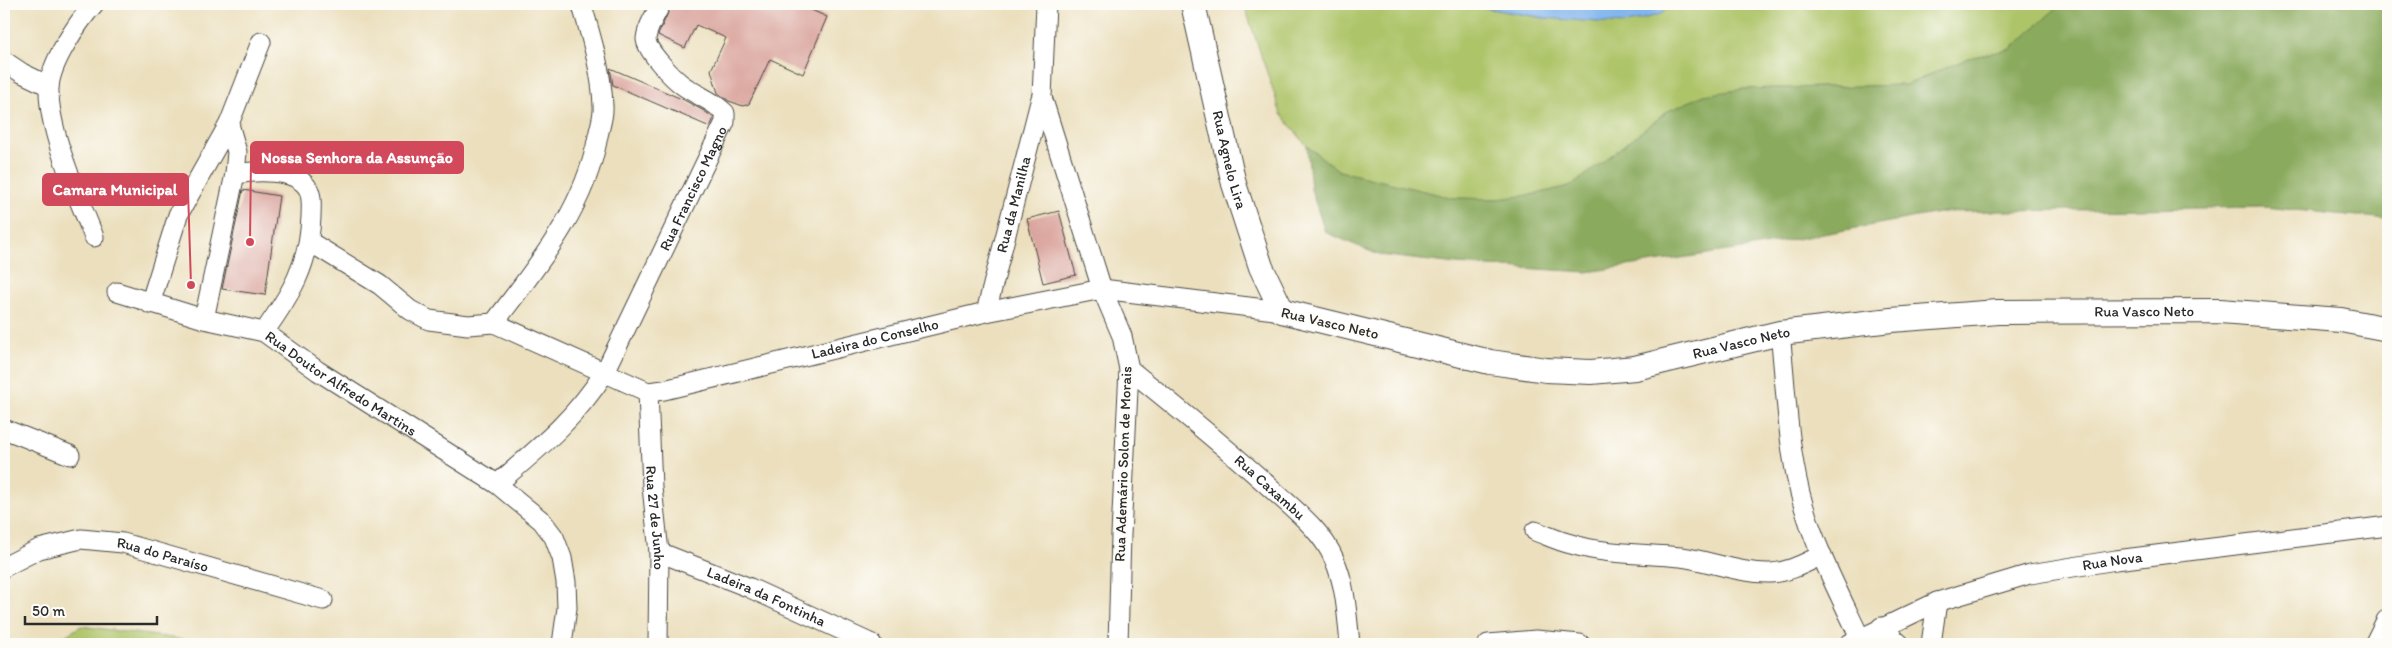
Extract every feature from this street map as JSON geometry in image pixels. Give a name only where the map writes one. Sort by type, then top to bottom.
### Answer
[{"type":"main road","name":"Rua Agnelo Lira","points":[[1193,4],[1234,184],[1261,267],[1282,311]]},
{"type":"main road","name":"Rua Vasco Neto","points":[[1282,311],[1490,362],[1546,370],[1582,372],[1635,368],[1780,333],[1891,320],[1998,312],[2220,311],[2341,320],[2388,329]]},
{"type":"main road","points":[[2378,644],[2388,622]]},
{"type":"street","points":[[94,4],[71,34],[57,61],[49,86],[51,109],[57,136],[94,237]]},
{"type":"street","points":[[494,323],[546,254],[572,214],[595,152],[604,107],[597,60],[583,4]]},
{"type":"street","name":"Rua Francisco Magno","points":[[606,372],[725,122],[726,113],[718,106],[681,84],[650,50],[646,42],[647,32],[661,4]]},
{"type":"street","name":"Rua da Manilha","points":[[986,312],[1042,97],[1046,4]]},
{"type":"street","points":[[150,304],[178,215],[229,124],[262,42]]},
{"type":"street","points":[[4,61],[22,73],[49,86]]},
{"type":"street","name":"Rua da Manilha","points":[[1042,97],[1102,289]]},
{"type":"street","points":[[204,319],[235,174],[237,152],[229,124]]},
{"type":"street","points":[[235,174],[258,171],[281,174],[298,179],[308,188],[311,203],[310,242],[291,293],[264,332]]},
{"type":"street","points":[[310,242],[380,285],[410,310],[429,320],[468,325],[494,323],[648,392]]},
{"type":"street","name":"Rua Vasco Neto","points":[[1102,289],[1282,311]]},
{"type":"street","name":"Ladeira do Conselho","points":[[648,392],[664,390],[986,312],[1102,289]]},
{"type":"street","name":"Rua Ademário Solon de Morais","points":[[1102,289],[1122,336],[1129,369],[1118,644]]},
{"type":"street","name":"Rua Doutor Alfredo Martins","points":[[117,292],[150,304],[204,319],[264,332],[318,371],[497,484],[542,521],[554,537],[562,558],[566,582],[567,608],[562,644]]},
{"type":"street","points":[[1780,333],[1793,450],[1800,492],[1855,641]]},
{"type":"street","name":"Rua Caxambu","points":[[1129,369],[1216,438],[1324,540],[1334,560],[1343,589],[1350,644]]},
{"type":"street","points":[[497,484],[567,423],[587,400],[606,372]]},
{"type":"street","name":"Rua 27 de Junho","points":[[648,392],[652,487],[659,552],[658,644]]},
{"type":"street","points":[[4,429],[70,455]]},
{"type":"street","name":"Rua Nova","points":[[1855,641],[1937,602],[2038,572],[2388,526]]},
{"type":"street","points":[[1535,531],[1571,545],[1611,552],[1681,557],[1720,564],[1752,573],[1774,572],[1795,568],[1822,555]]},
{"type":"street","name":"Rua do Paraíso","points":[[4,567],[39,549],[81,539],[123,543],[323,600]]},
{"type":"street","name":"Ladeira da Fontinha","points":[[659,552],[750,588],[872,644]]},
{"type":"street","points":[[1931,644],[1937,602]]},
{"type":"street","points":[[1881,627],[1900,644]]},
{"type":"street","points":[[1488,644],[1536,640],[1580,644]]},
{"type":"green space","points":[[1244,4],[1462,4],[1544,18],[1661,14],[1673,4],[2061,4],[2011,49],[1969,58],[1906,85],[1744,89],[1668,111],[1573,185],[1537,194],[1498,199],[1453,198],[1339,171],[1307,146],[1281,114]]},
{"type":"green space","points":[[2061,4],[2388,4],[2388,219],[2264,207],[1944,212],[1741,249],[1587,272],[1456,264],[1379,255],[1325,232],[1311,189],[1307,146],[1339,171],[1453,198],[1498,199],[1537,194],[1573,185],[1668,111],[1704,95],[1744,89],[1906,85],[1969,58],[2011,49]]},
{"type":"green space","points":[[81,626],[217,644],[52,644]]},
{"type":"water","points":[[1462,4],[1673,4],[1661,14],[1624,24],[1544,18]]},
{"type":"building","points":[[672,4],[798,4],[827,17],[803,74],[770,59],[749,104],[743,106],[729,101],[718,93],[711,70],[726,38],[696,25],[685,48],[658,35]]},
{"type":"building","points":[[610,68],[684,100],[704,111],[714,118],[710,127],[613,85]]},
{"type":"building","points":[[243,190],[279,196],[265,295],[222,289]]},
{"type":"building","points":[[1059,211],[1076,275],[1043,283],[1027,219]]},
{"type":"place","name":"Nossa Senhora da Assunção","points":[[250,242]]},
{"type":"place","name":"Camara Municipal","points":[[191,285]]}]
